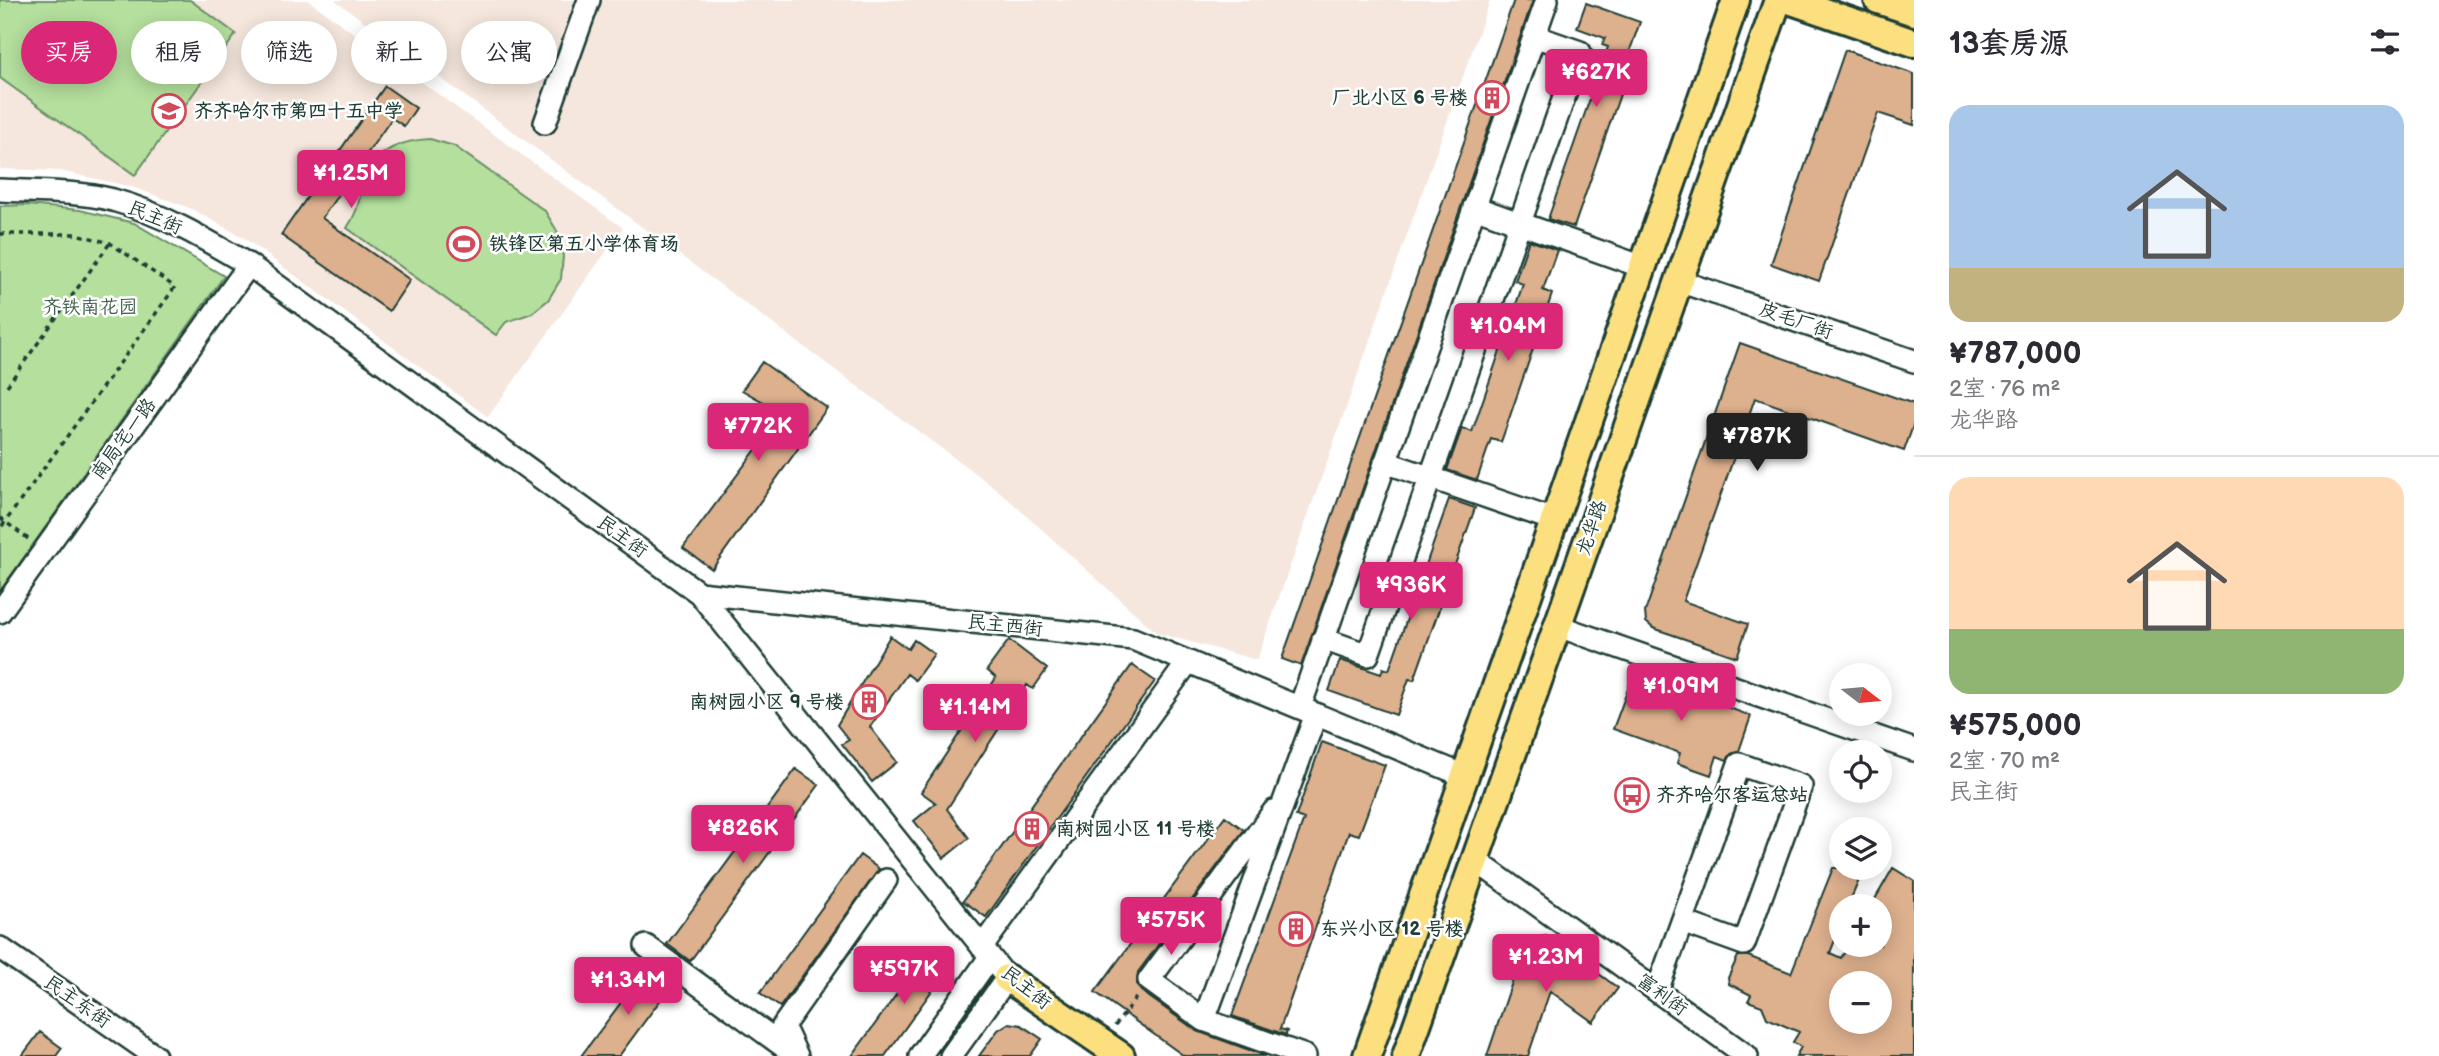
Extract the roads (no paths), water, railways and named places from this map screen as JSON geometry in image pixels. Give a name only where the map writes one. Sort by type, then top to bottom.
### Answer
[{"type":"main road","name":"龙华路","points":[[1367,1056],[1736,0]]},
{"type":"main road","name":"龙华路","points":[[1406,1056],[1778,0]]},
{"type":"main road","points":[[1789,0],[1914,43]]},
{"type":"main road","points":[[1878,0],[1911,8]]},
{"type":"main road","name":"民主街","points":[[1007,978],[1115,1052]]},
{"type":"street","points":[[545,123],[589,0]]},
{"type":"street","points":[[1205,1020],[1287,793],[1323,639],[1547,0]]},
{"type":"street","points":[[1323,639],[1368,654],[1580,52],[1534,36]]},
{"type":"street","name":"民主街","points":[[0,190],[64,193],[113,200],[206,240],[249,265],[699,593],[1007,978]]},
{"type":"street","points":[[1474,207],[1643,267]]},
{"type":"street","name":"南局宅一路","points":[[0,612],[249,265]]},
{"type":"street","name":"皮毛厂街","points":[[1679,281],[1914,361]]},
{"type":"street","points":[[1385,461],[1554,520]]},
{"type":"street","name":"民主西街","points":[[699,593],[1133,639],[1465,776]]},
{"type":"street","points":[[1558,626],[1914,750]]},
{"type":"street","points":[[919,1056],[986,952],[1188,662]]},
{"type":"street","points":[[1657,991],[1739,764],[1801,786],[1744,944],[1683,922]]},
{"type":"street","points":[[1287,793],[1149,980],[1205,1020],[1305,1056]]},
{"type":"street","name":"富利街","points":[[1475,860],[1747,1056]]},
{"type":"street","points":[[796,1055],[783,1026],[886,880]]},
{"type":"street","points":[[646,946],[796,1055]]},
{"type":"street","name":"民主东街","points":[[0,948],[155,1056]]},
{"type":"street","points":[[951,1056],[1007,978]]},
{"type":"place","name":"厂北小区 6 号楼","points":[[1492,98]]},
{"type":"place","name":"齐齐哈尔市第四十五中学","points":[[169,111]]},
{"type":"place","name":"铁锋区第五小学体育场","points":[[464,244]]},
{"type":"place","name":"南树园小区 9 号楼","points":[[869,702]]},
{"type":"place","name":"齐齐哈尔客运总站","points":[[1632,795]]},
{"type":"place","name":"南树园小区 11 号楼","points":[[1032,829]]},
{"type":"place","name":"东兴小区 12 号楼","points":[[1296,929]]},
{"type":"park label","name":"齐铁南花园","points":[[90,307]]}]
